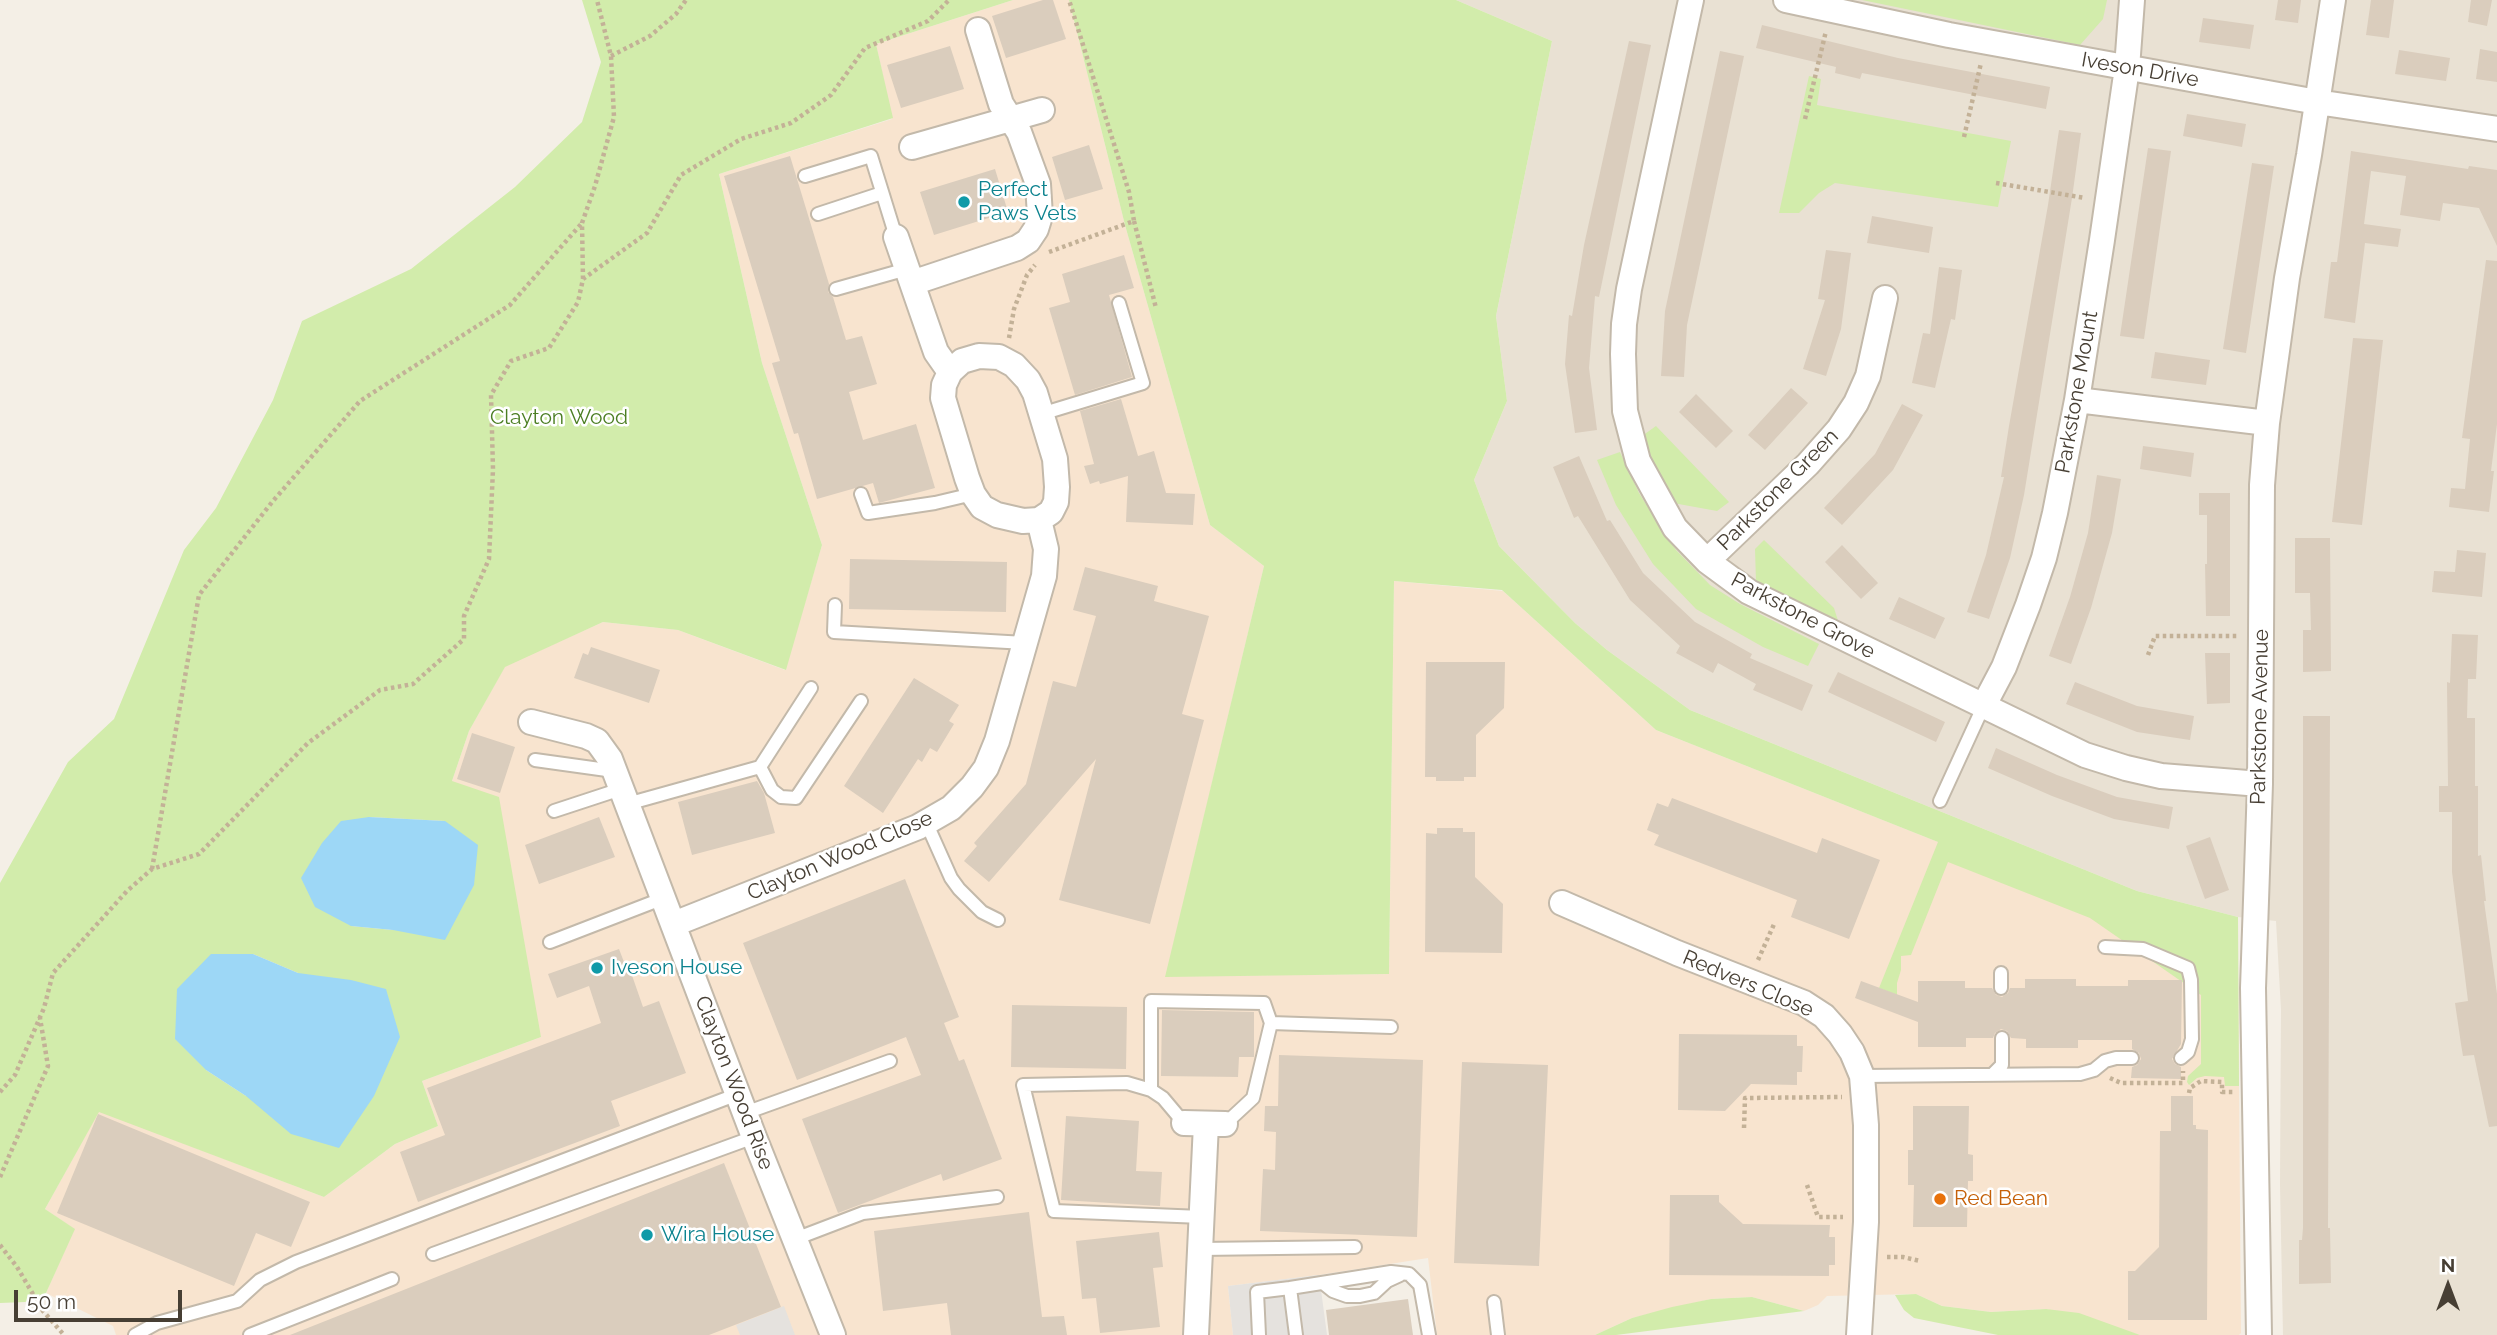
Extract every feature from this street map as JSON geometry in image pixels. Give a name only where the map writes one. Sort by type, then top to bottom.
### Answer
[{"type":"street","name":"Parkstone Grove","points":[[1691,0],[1629,289],[1623,354],[1625,411],[1638,461],[1675,528],[1707,561],[1749,592],[2085,755],[2126,768],[2161,775],[2260,784]]},
{"type":"street","name":"Iveson Drive","points":[[1786,0],[1985,42],[2127,68],[2317,102],[2497,129]]},
{"type":"street","name":"Parkstone Mount","points":[[1984,705],[2004,667],[2044,558],[2077,400],[2127,68],[2133,0]]},
{"type":"street","name":"Parkstone Avenue","points":[[2259,1335],[2253,988],[2260,784],[2262,485],[2267,424],[2287,278],[2333,0]]},
{"type":"street","points":[[910,276],[1017,248],[1028,241],[1037,229],[1041,216],[1038,184],[1019,132],[1001,104],[978,30]]},
{"type":"street","points":[[912,147],[1042,110]]},
{"type":"street","points":[[896,237],[936,352],[950,372]]},
{"type":"street","name":"Parkstone Green","points":[[1707,561],[1808,464],[1839,429],[1856,403],[1868,376],[1885,298]]},
{"type":"street","points":[[979,356],[999,357],[1014,365],[1028,380],[1055,459],[1056,502],[1051,512],[1039,520],[1023,521],[997,515],[982,507],[973,494],[943,398],[944,385],[950,372],[962,361],[979,356]]},
{"type":"street","points":[[2077,400],[2267,424]]},
{"type":"street","name":"Clayton Wood Close","points":[[674,924],[926,822],[951,808],[972,787],[986,768],[997,741],[1046,562],[1046,549],[1039,520]]},
{"type":"street","name":"Clayton Wood Rise","points":[[531,722],[586,736],[597,741],[604,749],[833,1335]]},
{"type":"street","name":"Redvers Close","points":[[1562,903],[1804,1003],[1824,1016],[1840,1034],[1852,1052],[1863,1087],[1866,1217],[1859,1335]]},
{"type":"street","points":[[1196,1335],[1205,1124]]},
{"type":"lane","points":[[805,176],[871,156],[896,237]]},
{"type":"lane","points":[[818,214],[883,193]]},
{"type":"lane","points":[[836,289],[910,276]]},
{"type":"lane","points":[[1041,414],[1143,383],[1119,303]]},
{"type":"lane","points":[[861,495],[868,513],[973,494]]},
{"type":"lane","points":[[835,605],[834,632],[1025,643]]},
{"type":"lane","points":[[554,811],[621,788],[760,766],[811,688]]},
{"type":"lane","points":[[760,766],[772,790],[781,797],[796,798],[861,701]]},
{"type":"lane","points":[[1940,801],[1984,705]]},
{"type":"lane","points":[[535,760],[621,788]]},
{"type":"lane","points":[[926,822],[951,878],[959,889],[982,912],[998,920]]},
{"type":"lane","points":[[550,942],[664,898]]},
{"type":"lane","points":[[2105,947],[2143,949],[2188,968],[2191,980],[2192,1039],[2189,1052],[2182,1057]]},
{"type":"lane","points":[[2001,973],[2001,988]]},
{"type":"lane","points":[[1151,1090],[1151,1001],[1264,1003],[1271,1023],[1253,1098],[1205,1124],[1151,1090],[1127,1083],[1023,1085],[1054,1210],[1202,1217]]},
{"type":"lane","points":[[1271,1023],[1391,1027]]},
{"type":"lane","points":[[1993,1074],[2002,1065],[2002,1038]]},
{"type":"lane","points":[[1863,1087],[1993,1074],[2080,1074],[2094,1070],[2105,1061],[2132,1058]]},
{"type":"lane","points":[[135,1335],[157,1323],[237,1301],[260,1280],[296,1262],[742,1103],[890,1061]]},
{"type":"lane","points":[[433,1254],[754,1137]]},
{"type":"lane","points":[[795,1238],[863,1213],[997,1197]]},
{"type":"lane","points":[[1200,1249],[1355,1247]]},
{"type":"lane","points":[[1259,1335],[1257,1292],[1391,1272],[1406,1274],[1420,1284],[1429,1335]]},
{"type":"lane","points":[[1323,1283],[1347,1296],[1360,1296],[1374,1293],[1395,1276],[1406,1274]]},
{"type":"lane","points":[[250,1335],[391,1279]]},
{"type":"lane","points":[[1290,1288],[1296,1335]]},
{"type":"lane","points":[[1494,1302],[1498,1335]]},
{"type":"path","points":[[0,1092],[15,1075],[39,1017],[53,973],[127,891],[152,869],[199,854],[308,743],[380,690],[413,684],[464,639],[464,616],[489,559],[493,469],[491,395],[511,361],[549,348],[578,302],[583,279],[582,223],[614,117],[611,57],[597,0]]},
{"type":"path","points":[[611,57],[650,36],[676,14],[686,0]]},
{"type":"path","points":[[583,279],[648,233],[681,175],[741,139],[791,123],[831,95],[865,48],[928,21],[949,0]]},
{"type":"path","points":[[1069,0],[1129,192],[1156,308]]},
{"type":"path","points":[[1805,119],[1831,10]]},
{"type":"path","points":[[1964,137],[1985,42]]},
{"type":"path","points":[[1996,183],[2108,201]]},
{"type":"path","points":[[1043,254],[1134,220]]},
{"type":"path","points":[[152,869],[199,595],[273,501],[360,401],[510,305],[582,223]]},
{"type":"path","points":[[999,357],[1008,341],[1014,309],[1027,275],[1035,265]]},
{"type":"path","points":[[2148,655],[2155,636],[2261,636]]},
{"type":"path","points":[[1758,961],[1775,922]]},
{"type":"path","points":[[0,1177],[48,1066],[39,1017]]},
{"type":"path","points":[[2182,1057],[2183,1083],[2189,1091],[2201,1081],[2212,1081],[2222,1082],[2222,1092],[2255,1091]]},
{"type":"path","points":[[2094,1070],[2121,1083],[2183,1083]]},
{"type":"path","points":[[1744,1128],[1745,1098],[1863,1087]]},
{"type":"path","points":[[1807,1185],[1818,1217],[1866,1217]]},
{"type":"path","points":[[0,1245],[17,1267],[43,1311],[64,1335]]},
{"type":"path","points":[[1864,1256],[1903,1257],[1920,1261]]},
{"type":"shaded area","points":[[1013,0],[1069,0],[1125,225],[1210,525],[1264,566],[1166,976],[1389,974],[1394,581],[1503,591],[1656,730],[2238,961],[2239,1335],[2140,1335],[2046,1309],[1991,1312],[1942,1306],[1916,1294],[1827,1296],[1818,1305],[1804,1311],[1752,1297],[1711,1299],[1632,1318],[1595,1335],[1437,1335],[1428,1258],[1228,1286],[1233,1335],[116,1335],[113,1326],[46,1293],[74,1229],[45,1209],[99,1111],[324,1197],[395,1144],[438,1126],[422,1081],[541,1037],[452,781],[469,731],[505,666],[603,622],[678,630],[785,670],[822,545],[762,363],[719,174],[892,119],[876,44]]},
{"type":"shaded area","points":[[1456,0],[2497,0],[2497,1335],[2283,1335],[2281,1010],[2276,921],[2238,917],[2137,891],[1690,710],[1607,650],[1575,623],[1499,546],[1474,480],[1507,401],[1496,316],[1552,41]]},
{"type":"shaded area","points":[[1319,1275],[1327,1335],[1233,1335],[1228,1286]]},
{"type":"shaded area","name":"Wira House","points":[[784,1306],[795,1335],[740,1335],[736,1325]]},
{"type":"green space","name":"Clayton Wood","points":[[582,0],[1013,0],[876,44],[893,118],[719,174],[762,363],[822,545],[786,670],[678,630],[603,622],[505,667],[469,731],[452,781],[499,797],[541,1037],[422,1081],[438,1126],[395,1144],[324,1197],[99,1112],[45,1209],[75,1229],[46,1293],[25,1302],[0,1303],[0,883],[68,762],[114,719],[184,550],[216,508],[273,400],[302,321],[411,269],[515,187],[582,122],[601,62]],"holes":[[[369,817],[445,821],[393,930],[351,926]],[[253,954],[298,973],[246,1096],[206,1070]]]},
{"type":"green space","points":[[1069,0],[1456,0],[1552,41],[1496,316],[1507,401],[1474,480],[1499,546],[1575,623],[1607,650],[1690,710],[2137,891],[2238,917],[2239,1086],[2225,1086],[2224,1077],[2205,1076],[2197,1078],[2189,1085],[2187,1082],[2188,1076],[2201,1064],[2201,995],[2090,918],[1948,862],[1911,955],[1901,956],[1897,995],[1879,988],[1938,842],[1656,730],[1502,590],[1394,581],[1389,974],[1165,977],[1264,566],[1210,525],[1125,225]]},
{"type":"green space","points":[[1862,0],[2107,0],[2103,19],[2080,45]]},
{"type":"green space","points":[[1809,76],[1821,79],[1817,105],[2011,141],[1998,207],[1835,183],[1819,193],[1799,213],[1779,213]]},
{"type":"green space","points":[[1656,426],[1729,502],[1717,511],[1673,503],[1653,465],[1642,436]]},
{"type":"green space","points":[[1620,452],[1639,493],[1661,528],[1676,550],[1710,585],[1740,604],[1819,644],[1808,666],[1763,647],[1696,609],[1653,564],[1616,505],[1597,460]]},
{"type":"green space","points":[[1764,540],[1834,608],[1839,624],[1756,582],[1755,549]]},
{"type":"green space","points":[[1916,1294],[1942,1306],[1991,1312],[2046,1309],[2079,1313],[2140,1335],[1998,1335],[1914,1318],[1904,1310],[1895,1295]]},
{"type":"green space","points":[[1752,1297],[1804,1311],[1616,1335],[1595,1335],[1632,1318],[1672,1307],[1711,1299]]},
{"type":"water","points":[[369,817],[445,821],[478,845],[474,885],[445,940],[393,930],[351,926],[315,907],[301,878],[322,843],[341,821]]},
{"type":"water","points":[[211,954],[253,954],[298,973],[351,980],[386,989],[400,1037],[374,1096],[339,1148],[291,1134],[246,1096],[206,1070],[175,1039],[177,989]]},
{"type":"building","points":[[1043,0],[1053,0],[1066,39],[1006,58],[992,16]]},
{"type":"building","points":[[2278,0],[2301,0],[2298,23],[2275,20]]},
{"type":"building","points":[[2371,0],[2394,0],[2389,38],[2366,35]]},
{"type":"building","points":[[2471,0],[2492,0],[2487,26],[2468,22]]},
{"type":"building","points":[[2203,18],[2254,25],[2250,49],[2199,42]]},
{"type":"building","points":[[1762,25],[1898,58],[2050,87],[2046,109],[1862,73],[1860,79],[1835,73],[1836,67],[1756,48]]},
{"type":"building","points":[[1629,41],[1651,45],[1599,297],[1595,296],[1589,368],[1597,430],[1575,433],[1565,364],[1569,315],[1572,316],[1584,245]]},
{"type":"building","points":[[950,46],[964,89],[901,108],[887,65]]},
{"type":"building","points":[[2480,49],[2497,52],[2497,82],[2476,79]]},
{"type":"building","points":[[2399,50],[2450,58],[2446,81],[2395,74]]},
{"type":"building","points":[[1720,51],[1744,56],[1687,325],[1684,377],[1661,376],[1665,311]]},
{"type":"building","points":[[2187,114],[2246,124],[2242,147],[2183,136]]},
{"type":"building","points":[[2059,130],[2081,133],[2072,198],[2024,495],[2010,558],[1989,619],[1967,612],[1986,555],[2004,477],[2001,477],[2009,426]]},
{"type":"building","points":[[1089,145],[1103,189],[1065,200],[1052,157]]},
{"type":"building","points":[[2148,148],[2171,151],[2144,339],[2120,336]]},
{"type":"building","points":[[2351,151],[2468,169],[2469,166],[2497,170],[2497,246],[2479,208],[2443,203],[2440,221],[2400,215],[2406,176],[2371,171],[2364,224],[2401,229],[2398,247],[2365,243],[2355,323],[2324,318],[2331,262],[2337,262]]},
{"type":"building","points":[[790,156],[829,284],[828,292],[833,297],[846,340],[862,336],[877,384],[849,392],[863,440],[916,424],[935,488],[879,503],[873,483],[817,499],[798,433],[794,434],[772,363],[780,361],[724,176]]},
{"type":"building","points":[[2252,163],[2274,166],[2246,353],[2223,349]]},
{"type":"building","name":"Perfect Paws Vets","points":[[995,169],[1008,212],[934,235],[920,192]]},
{"type":"building","points":[[1872,216],[1933,227],[1929,253],[1867,243]]},
{"type":"building","points":[[1826,250],[1851,253],[1841,329],[1826,376],[1803,369],[1825,300],[1818,299]]},
{"type":"building","points":[[1124,255],[1134,288],[1109,295],[1132,377],[1075,395],[1049,308],[1070,302],[1062,274]]},
{"type":"building","points":[[2486,260],[2497,261],[2497,424],[2489,512],[2449,507],[2451,488],[2465,489],[2470,439],[2462,438]]},
{"type":"building","points":[[1939,267],[1962,270],[1955,320],[1951,319],[1935,388],[1912,383],[1923,333],[1930,334]]},
{"type":"building","points":[[2353,338],[2383,340],[2362,525],[2332,522]]},
{"type":"building","points":[[2155,352],[2210,360],[2206,385],[2151,378]]},
{"type":"building","points":[[1791,388],[1808,403],[1765,450],[1748,435]]},
{"type":"building","points":[[1696,394],[1733,431],[1716,448],[1679,412]]},
{"type":"building","points":[[1121,399],[1138,456],[1154,451],[1166,493],[1195,494],[1193,525],[1126,522],[1128,476],[1090,484],[1084,466],[1094,464],[1080,411]]},
{"type":"building","points":[[1902,404],[1923,415],[1893,470],[1842,525],[1824,508],[1875,454]]},
{"type":"building","points":[[2143,446],[2194,453],[2191,477],[2140,469]]},
{"type":"building","points":[[1579,456],[1607,521],[1610,520],[1643,573],[1695,622],[1752,654],[1750,658],[1813,685],[1802,711],[1753,690],[1756,684],[1718,663],[1713,673],[1676,653],[1680,646],[1630,600],[1578,516],[1574,518],[1553,467]]},
{"type":"building","points":[[2097,475],[2121,479],[2112,533],[2091,608],[2071,664],[2049,656],[2070,597],[2088,533]]},
{"type":"building","points":[[2199,493],[2230,493],[2230,616],[2206,616],[2207,515],[2199,515]]},
{"type":"building","points":[[2295,538],[2330,538],[2331,671],[2303,672],[2303,630],[2311,630],[2310,593],[2295,593]]},
{"type":"building","points":[[1842,545],[1878,583],[1861,599],[1825,562]]},
{"type":"building","points":[[2457,550],[2486,553],[2482,597],[2432,592],[2434,571],[2455,572]]},
{"type":"building","points":[[850,559],[1007,562],[1006,612],[849,609]]},
{"type":"building","points":[[1085,567],[1158,586],[1154,601],[1209,616],[1182,714],[1204,720],[1150,924],[1059,900],[1096,759],[989,882],[964,861],[977,846],[974,843],[1026,784],[1053,681],[1076,687],[1096,616],[1073,610]]},
{"type":"building","points":[[1899,597],[1945,618],[1935,639],[1889,619]]},
{"type":"building","points":[[2452,634],[2478,635],[2476,679],[2468,679],[2467,718],[2475,718],[2478,856],[2481,855],[2484,901],[2497,994],[2497,1126],[2489,1127],[2474,1055],[2463,1056],[2461,1044],[2455,1003],[2468,1001],[2452,872],[2452,812],[2439,812],[2439,786],[2448,786],[2447,682],[2450,683]]},
{"type":"building","points":[[591,647],[660,670],[649,703],[574,678],[583,653],[588,655]]},
{"type":"building","points":[[2205,653],[2230,653],[2230,703],[2207,704]]},
{"type":"building","points":[[1426,662],[1505,662],[1504,708],[1476,735],[1476,777],[1464,777],[1464,781],[1436,781],[1436,777],[1425,777]]},
{"type":"building","points":[[1838,672],[1945,722],[1936,742],[1828,692]]},
{"type":"building","points":[[914,678],[959,705],[949,721],[954,724],[937,752],[930,748],[922,762],[918,759],[883,813],[844,786]]},
{"type":"building","points":[[2075,682],[2137,706],[2194,716],[2190,740],[2137,732],[2066,704]]},
{"type":"building","points":[[2303,716],[2330,716],[2328,1228],[2331,1283],[2299,1284],[2299,1240],[2302,1240],[2303,1228]]},
{"type":"building","points":[[472,733],[515,747],[500,793],[457,779]]},
{"type":"building","points":[[1996,748],[2057,775],[2117,797],[2173,807],[2169,829],[2114,819],[1988,768]]},
{"type":"building","points":[[757,781],[764,793],[775,833],[692,855],[678,802]]},
{"type":"building","points":[[1672,798],[1817,853],[1822,838],[1880,860],[1849,939],[1791,917],[1797,900],[1654,845],[1659,835],[1647,830],[1657,803],[1668,807]]},
{"type":"building","points":[[599,817],[615,857],[539,884],[525,845]]},
{"type":"building","points":[[1437,828],[1463,828],[1463,832],[1475,832],[1475,877],[1503,904],[1502,953],[1425,952],[1426,833],[1437,834]]},
{"type":"building","points":[[2210,837],[2229,890],[2205,899],[2186,846]]},
{"type":"building","points":[[905,879],[959,1017],[944,1023],[959,1061],[964,1059],[1002,1159],[943,1181],[941,1174],[838,1213],[802,1119],[921,1075],[906,1037],[797,1080],[743,943]]},
{"type":"building","points":[[619,949],[624,962],[627,961],[643,1007],[659,1001],[686,1073],[611,1101],[620,1126],[418,1202],[400,1152],[445,1135],[427,1088],[601,1023],[589,986],[557,998],[548,974]]},
{"type":"building","points":[[2025,979],[2076,979],[2076,986],[2128,986],[2128,980],[2182,980],[2181,1044],[2172,1059],[2181,1067],[2181,1079],[2131,1078],[2132,1067],[2141,1059],[2139,1053],[2132,1049],[2132,1040],[2078,1040],[2078,1048],[2026,1048],[2026,1039],[2011,1038],[2007,1031],[2001,1029],[1993,1038],[1966,1038],[1966,1047],[1918,1047],[1918,1022],[1855,998],[1861,981],[1918,1002],[1918,981],[1965,981],[1965,988],[1992,988],[1996,995],[2002,997],[2010,988],[2025,988]]},
{"type":"building","points":[[1012,1005],[1127,1007],[1126,1069],[1011,1067]]},
{"type":"building","points":[[1162,1010],[1254,1012],[1254,1057],[1239,1057],[1238,1077],[1161,1076]]},
{"type":"building","points":[[1679,1034],[1797,1035],[1797,1046],[1803,1046],[1802,1072],[1797,1072],[1797,1085],[1751,1084],[1725,1111],[1678,1110]]},
{"type":"building","points":[[1279,1055],[1423,1060],[1417,1237],[1260,1231],[1263,1169],[1275,1170],[1276,1132],[1264,1131],[1265,1106],[1278,1106]]},
{"type":"building","points":[[1462,1062],[1548,1065],[1539,1266],[1454,1263]]},
{"type":"building","points":[[2171,1096],[2193,1096],[2193,1125],[2196,1125],[2196,1129],[2208,1130],[2207,1320],[2128,1320],[2128,1271],[2135,1271],[2159,1247],[2160,1131],[2171,1131]]},
{"type":"building","points":[[1913,1106],[1969,1106],[1968,1154],[1973,1155],[1973,1181],[1968,1181],[1967,1227],[1913,1227],[1914,1185],[1908,1185],[1908,1150],[1913,1150]]},
{"type":"building","points":[[98,1114],[310,1202],[291,1247],[256,1233],[234,1286],[57,1213]]},
{"type":"building","points":[[1066,1116],[1139,1121],[1136,1171],[1162,1172],[1160,1206],[1061,1200]]},
{"type":"building","name":"Wira House","points":[[724,1163],[781,1307],[709,1335],[290,1335]]},
{"type":"building","points":[[1670,1195],[1719,1195],[1719,1202],[1743,1224],[1830,1225],[1829,1237],[1835,1237],[1835,1265],[1829,1265],[1829,1276],[1669,1275]]},
{"type":"building","points":[[1029,1212],[1042,1317],[1064,1316],[1067,1335],[951,1335],[947,1303],[883,1311],[874,1231]]},
{"type":"building","points":[[1159,1232],[1163,1267],[1153,1268],[1160,1327],[1100,1333],[1096,1298],[1082,1299],[1076,1241]]},
{"type":"building","points":[[1408,1299],[1413,1335],[1329,1335],[1326,1310]]},
{"type":"place","name":"Perfect Paws Vets","points":[[964,202]]},
{"type":"place","name":"Iveson House","points":[[597,968]]},
{"type":"place","name":"Red Bean","points":[[1940,1199]]},
{"type":"place","name":"Wira House","points":[[647,1235]]}]
